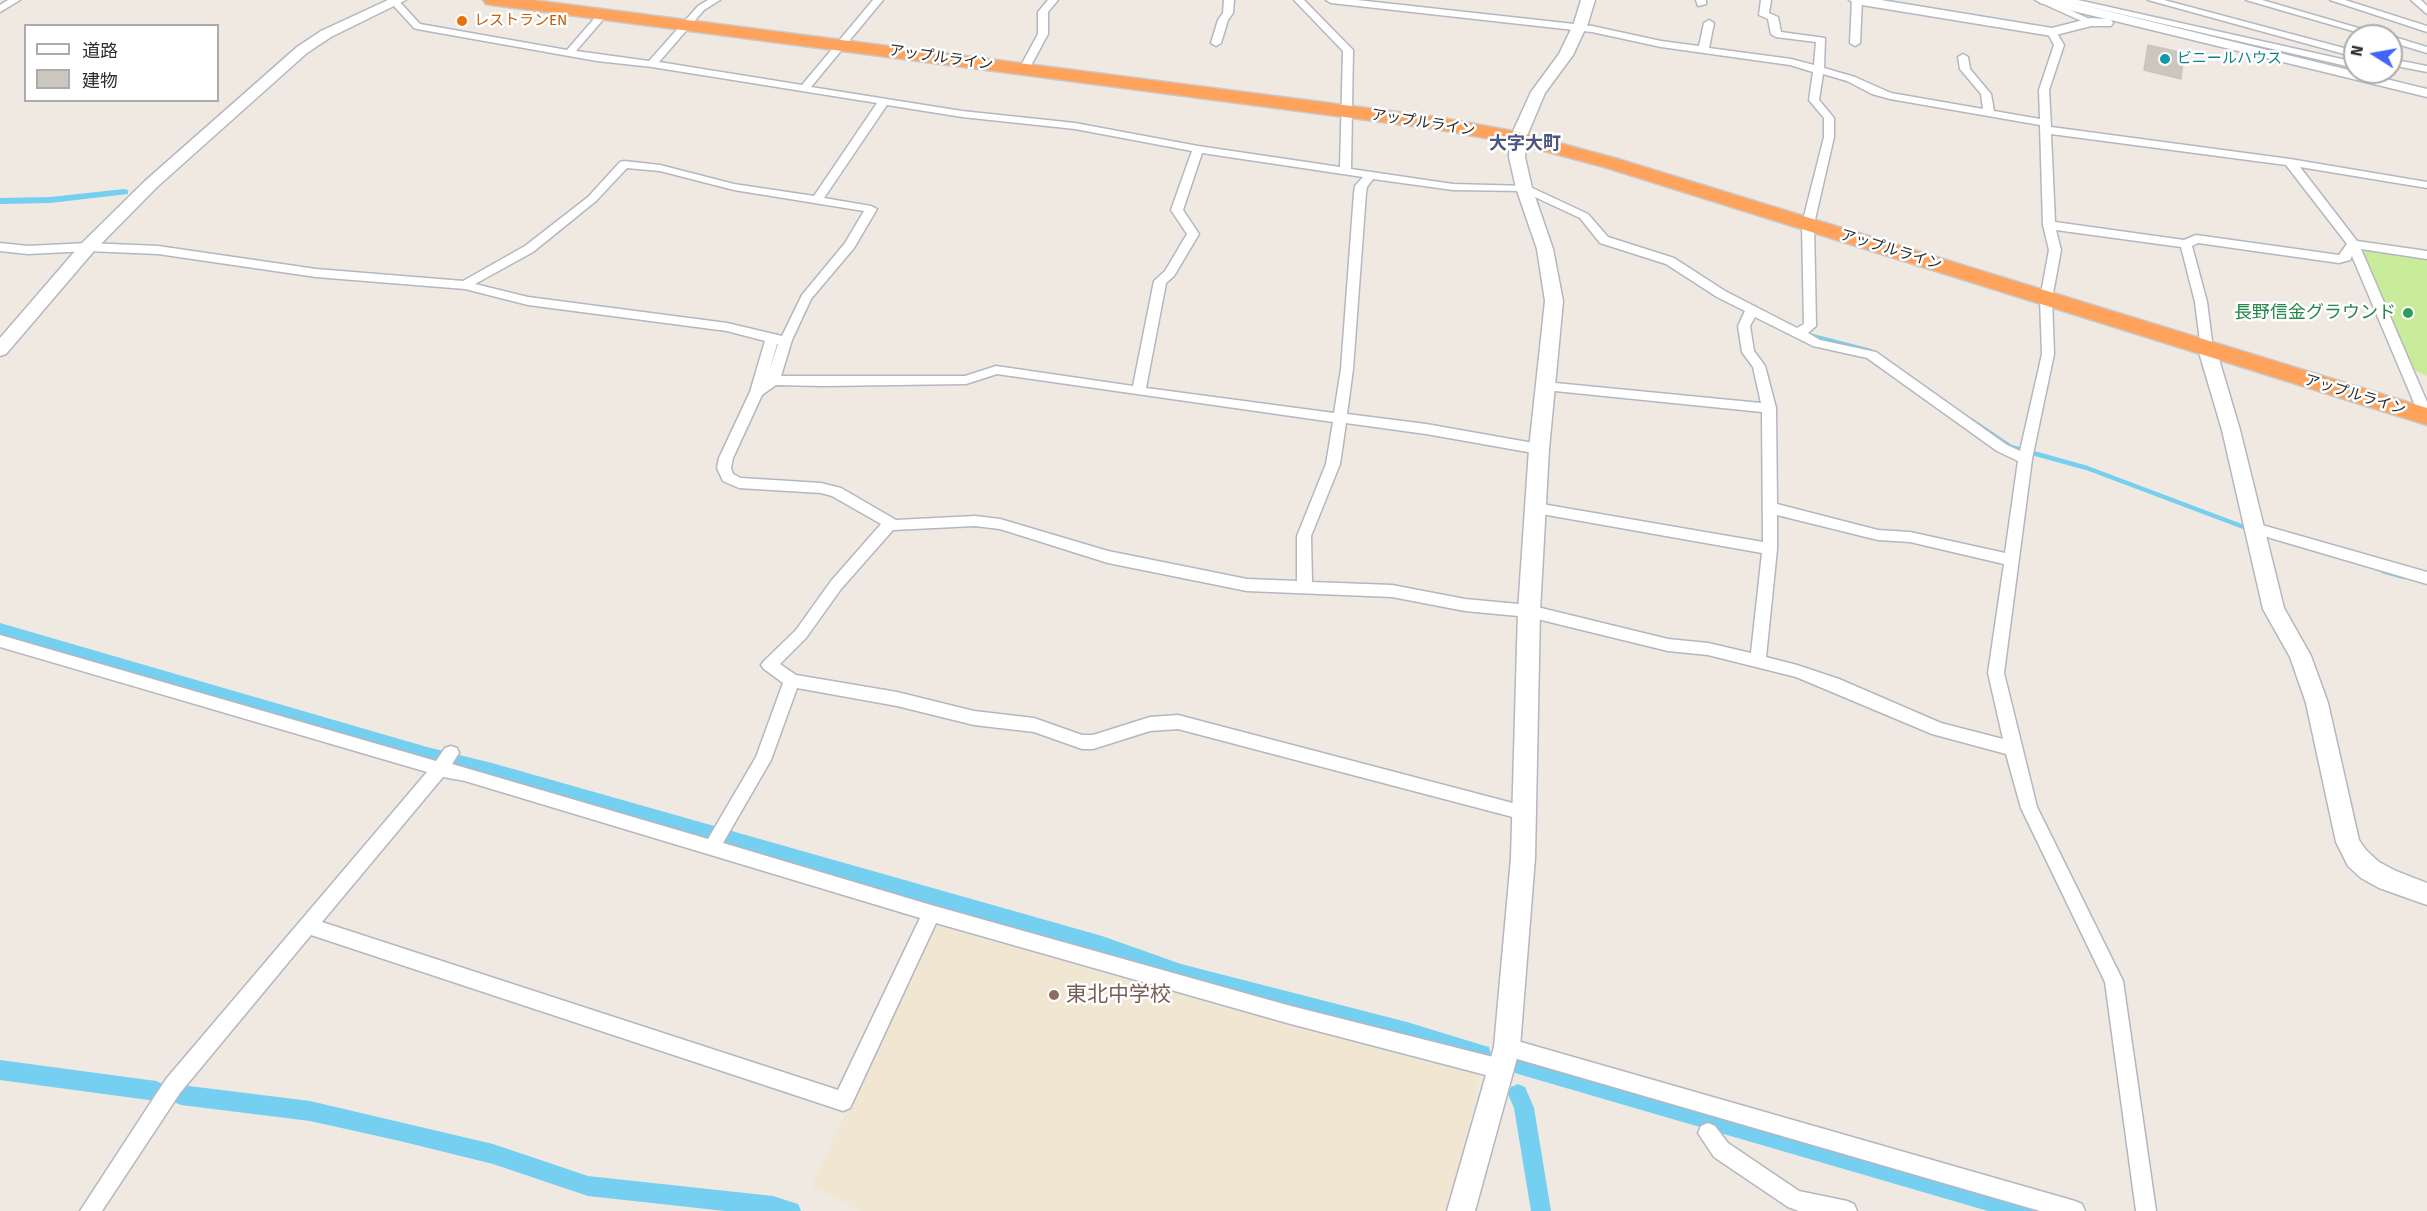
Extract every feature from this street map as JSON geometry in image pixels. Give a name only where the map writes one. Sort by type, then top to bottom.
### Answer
[{"type":"highway","name":"アップルライン","points":[[492,0],[1348,111],[1436,123],[1518,138],[1557,147],[1808,224],[2427,417]]},
{"type":"street","points":[[0,9],[15,0]]},
{"type":"street","points":[[652,64],[701,8],[715,0]]},
{"type":"street","points":[[804,89],[878,0]]},
{"type":"street","points":[[1024,69],[1042,34],[1043,12],[1053,0]]},
{"type":"street","points":[[1216,43],[1223,20],[1228,13],[1229,0]]},
{"type":"street","points":[[1299,0],[1348,50],[1345,171]]},
{"type":"street","points":[[1331,0],[1579,27],[1702,50],[1791,62],[1851,79],[1876,92],[1890,96],[1989,113],[2047,127],[2290,162],[2427,185]]},
{"type":"street","points":[[1461,1211],[1508,1047],[1523,858],[1529,611],[1539,448],[1554,301],[1545,249],[1524,188],[1518,158],[1518,138],[1538,93],[1557,70],[1579,27],[1588,0]]},
{"type":"street","points":[[1766,0],[1764,15],[1773,17],[1776,34],[1821,40],[1820,69],[1814,100],[1829,118],[1830,137],[1808,224],[1810,326],[1798,334]]},
{"type":"street","points":[[1855,43],[1856,0],[2052,32],[2091,22]]},
{"type":"street","points":[[2042,0],[2091,22],[2238,47]]},
{"type":"street","points":[[2042,0],[2427,93]]},
{"type":"street","points":[[2065,0],[2343,62]]},
{"type":"street","points":[[2153,0],[2343,51]]},
{"type":"street","points":[[2251,0],[2343,25]]},
{"type":"street","points":[[2335,0],[2427,29]]},
{"type":"street","points":[[2416,0],[2427,11]]},
{"type":"street","points":[[0,350],[88,247],[151,184],[302,50],[326,34],[397,1],[417,26],[569,53],[652,64],[962,114],[1075,126],[1198,149],[1453,187],[1524,188],[1584,216],[1604,240],[1670,261],[1751,310],[1798,334],[1817,342],[1871,355],[2002,448],[2025,459]]},
{"type":"street","points":[[569,53],[602,15]]},
{"type":"street","points":[[1702,50],[1709,23]]},
{"type":"street","points":[[2052,32],[2059,45],[2044,90],[2049,225],[2055,250],[2046,299],[2048,354],[2025,459],[1996,673],[2029,808],[2114,981],[2146,1211]]},
{"type":"street","points":[[2403,43],[2427,50]]},
{"type":"street","points":[[1963,57],[1965,69],[1986,94],[1989,113]]},
{"type":"street","points":[[2403,64],[2427,69]]},
{"type":"street","points":[[2403,73],[2427,78]]},
{"type":"street","points":[[818,199],[884,101]]},
{"type":"street","points":[[1139,391],[1160,280],[1170,273],[1193,234],[1177,210],[1198,149]]},
{"type":"street","points":[[2290,162],[2354,244],[2427,417]]},
{"type":"street","points":[[465,285],[479,274],[529,249],[592,199],[624,164],[660,168],[734,187],[871,209],[850,245],[806,298],[779,340],[726,458],[724,468],[728,477],[739,483],[821,488],[836,492],[891,523],[913,525],[975,521],[1000,524],[1108,557],[1247,585],[1399,592],[1465,605],[1529,611],[1668,645],[1708,649],[1758,662],[1833,684],[1938,729],[2013,749]]},
{"type":"street","points":[[1305,587],[1304,536],[1329,478],[1340,419],[1347,369],[1360,193],[1361,186],[1371,175]]},
{"type":"street","points":[[2049,225],[2186,244],[2196,239],[2339,259],[2346,257],[2354,244]]},
{"type":"street","points":[[2186,244],[2201,302],[2207,349],[2231,430],[2274,609],[2300,656],[2317,703],[2348,842],[2357,858],[2370,870],[2388,880],[2427,894]]},
{"type":"street","points":[[2354,244],[2427,255]]},
{"type":"street","points":[[0,247],[28,250],[88,247],[158,250],[316,273],[465,285],[528,301],[727,327],[779,340]]},
{"type":"street","points":[[1751,310],[1744,326],[1748,352],[1759,366],[1769,408],[1770,549],[1758,662]]},
{"type":"street","points":[[773,380],[779,340]]},
{"type":"street","points":[[757,392],[773,380],[824,382],[966,380],[996,370],[1426,429],[1539,448]]},
{"type":"street","points":[[1545,386],[1769,408]]},
{"type":"street","points":[[1536,508],[1770,549]]},
{"type":"street","points":[[1770,508],[1878,535],[1910,537],[2012,560]]},
{"type":"street","points":[[891,523],[836,585],[801,634],[769,665],[792,681],[897,699],[974,718],[1034,725],[1082,742],[1093,742],[1150,724],[1178,722],[1524,813]]},
{"type":"street","points":[[2255,528],[2427,578]]},
{"type":"street","points":[[0,641],[445,762],[465,774],[717,839],[931,912],[1287,1014],[1502,1069]]},
{"type":"street","points":[[717,839],[763,760],[792,681]]},
{"type":"street","points":[[90,1211],[173,1086],[445,762]]},
{"type":"street","points":[[308,926],[843,1101],[931,912]]},
{"type":"street","points":[[1508,1047],[2074,1211]]},
{"type":"street","points":[[1708,1133],[1721,1150],[1795,1205],[1847,1211]]},
{"type":"shaded area","name":"東北中学校","points":[[934,919],[1482,1071],[1447,1211],[860,1211],[812,1186]]},
{"type":"green space","name":"長野信金グラウンド","points":[[2359,247],[2427,257],[2427,376],[2413,370]]},
{"type":"building","name":"ビニールハウス","points":[[2148,45],[2184,53],[2181,79],[2144,70]]},
{"type":"waterway","points":[[0,201],[50,200],[124,192]]},
{"type":"waterway","points":[[1812,336],[1870,351]]},
{"type":"waterway","points":[[1971,420],[2011,447],[2087,468],[2249,529]]},
{"type":"waterway","points":[[2383,571],[2404,577]]},
{"type":"waterway","points":[[0,629],[427,754],[492,770],[1102,945],[1181,973],[1407,1031],[1482,1054]]},
{"type":"waterway","points":[[1518,1064],[2023,1211]]},
{"type":"waterway","points":[[0,1070],[156,1091]]},
{"type":"waterway","points":[[1518,1094],[1524,1108],[1541,1211]]},
{"type":"waterway","points":[[181,1095],[310,1111],[400,1131],[493,1154],[588,1186],[773,1206],[791,1211]]},
{"type":"place","name":"レストランEN","points":[[462,21]]},
{"type":"place","name":"ビニールハウス","points":[[2165,59]]},
{"type":"place","name":"長野信金グラウンド","points":[[2408,313]]},
{"type":"place","name":"東北中学校","points":[[1054,995]]},
{"type":"district","name":"大字大町","points":[[1525,144]]}]
